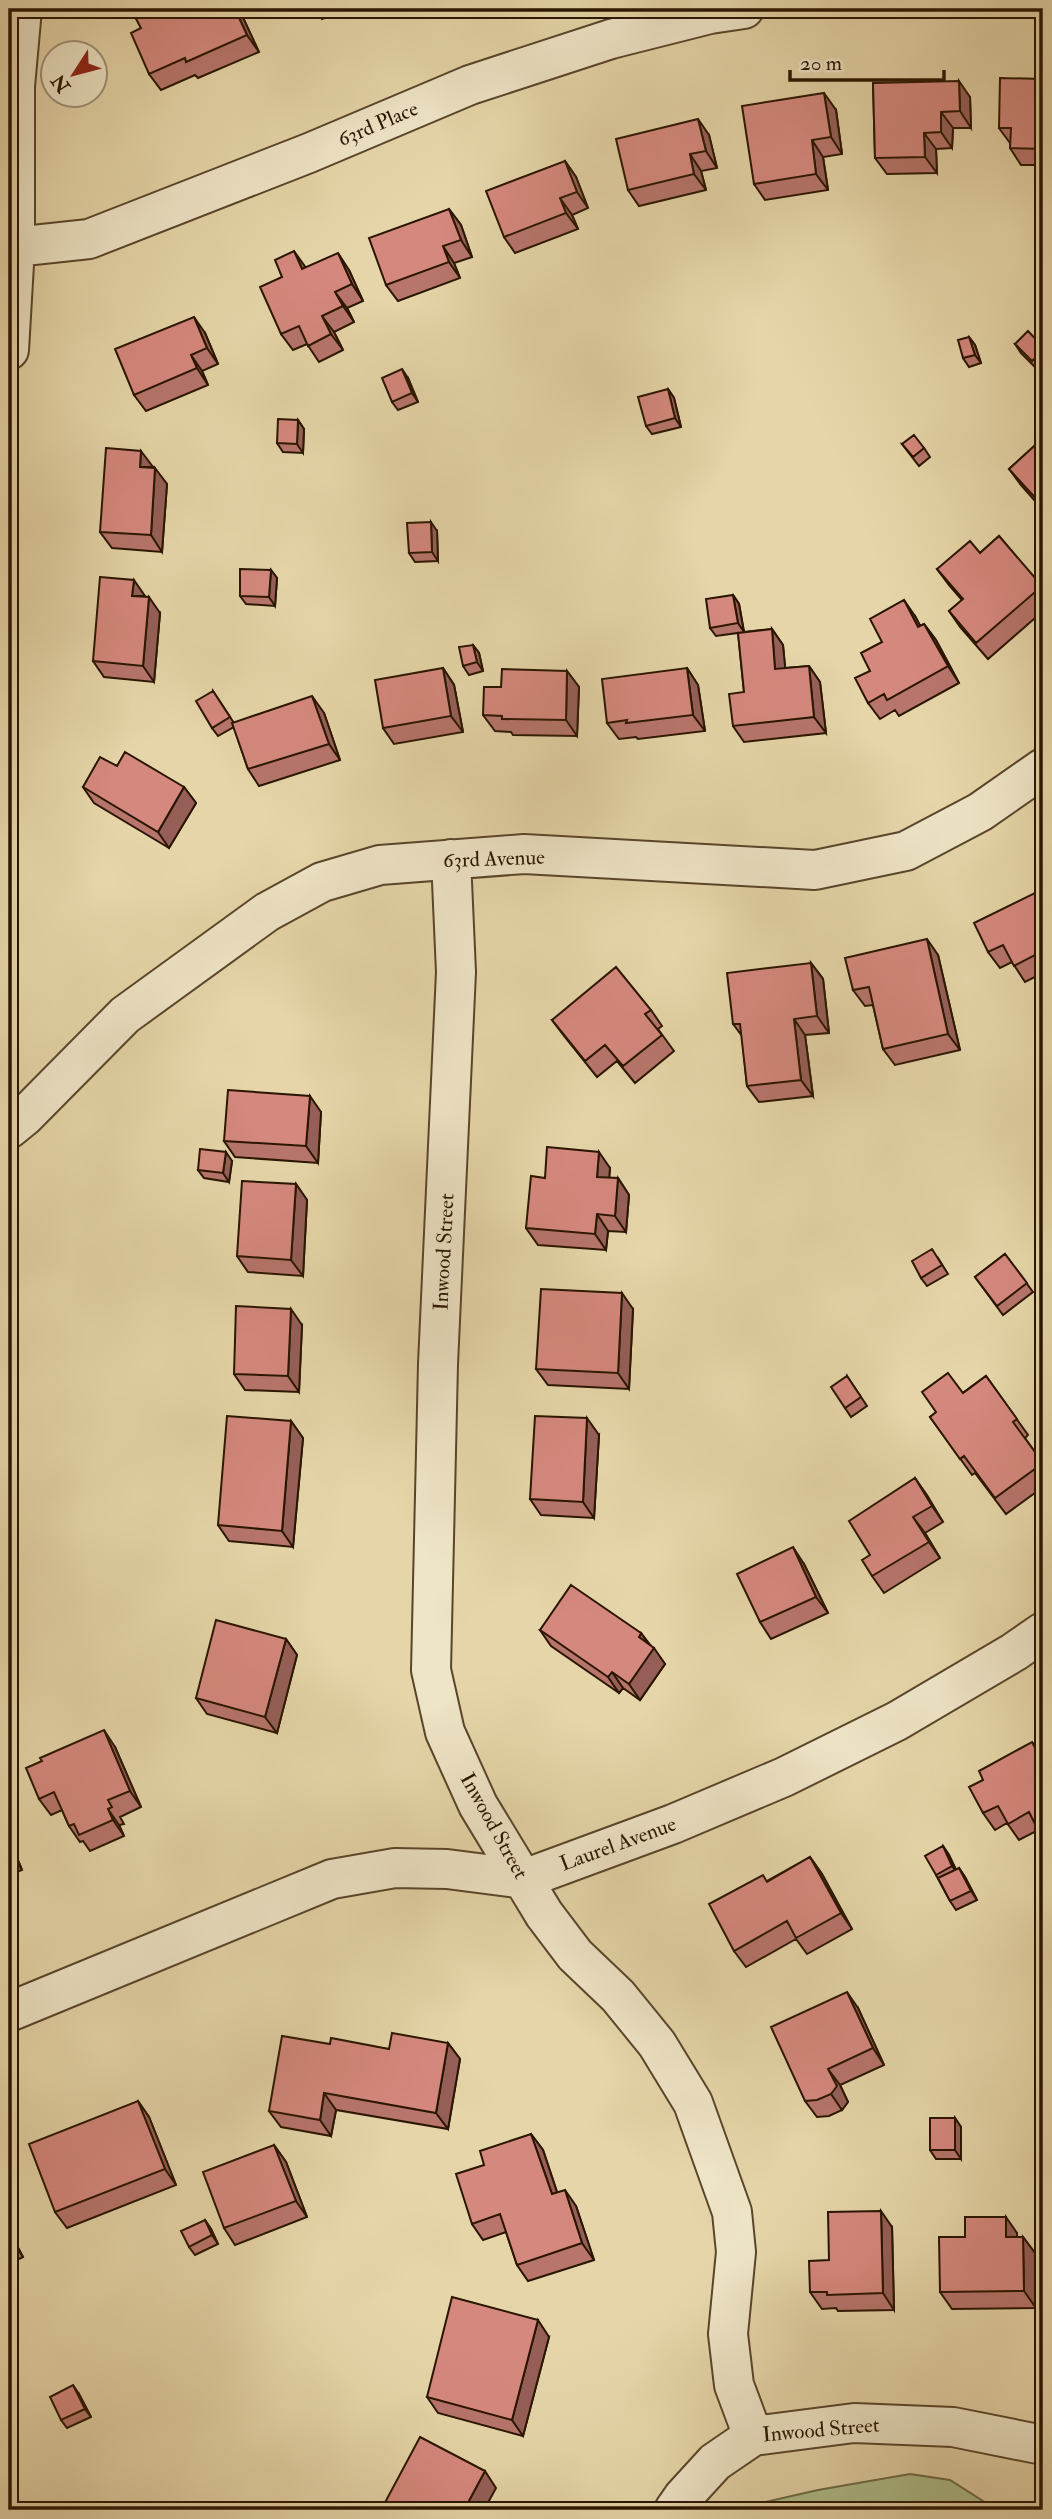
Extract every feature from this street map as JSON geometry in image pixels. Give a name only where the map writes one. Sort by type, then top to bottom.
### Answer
[{"type":"street","points":[[9,350],[15,247],[15,86],[22,9]]},
{"type":"street","name":"63rd Place","points":[[15,247],[89,239],[309,153],[470,85],[611,39],[710,14],[744,9]]},
{"type":"street","name":"63rd Avenue","points":[[14,1114],[125,1015],[267,912],[322,882],[380,865],[524,855],[815,870],[906,851],[981,812],[1043,768]]},
{"type":"street","name":"Inwood Street","points":[[451,859],[456,972],[437,1378],[431,1670],[445,1732],[478,1805],[544,1914],[575,1955],[618,1996],[657,2044],[694,2103],[732,2212],[736,2252],[728,2334],[734,2385],[753,2437],[854,2423],[953,2427],[1043,2445]]},
{"type":"street","name":"Laurel Avenue","points":[[9,2012],[332,1879],[395,1868],[447,1869],[524,1879],[673,1824],[784,1777],[897,1721],[1043,1632]]},
{"type":"street","points":[[674,2510],[715,2462],[753,2437]]},
{"type":"green space","points":[[910,2474],[950,2480],[997,2510],[730,2510],[818,2490]]},
{"type":"building","points":[[131,9],[235,9],[247,35],[186,62],[185,58],[149,74],[131,33],[141,28]]},
{"type":"building","points":[[1000,78],[1043,79],[1043,149],[1010,148],[1011,128],[999,128]]},
{"type":"building","points":[[959,81],[960,111],[941,112],[941,132],[924,133],[925,157],[875,158],[873,83]]},
{"type":"building","points":[[824,93],[831,137],[812,140],[816,174],[754,184],[742,106]]},
{"type":"building","points":[[698,119],[706,151],[690,154],[694,174],[628,190],[616,139]]},
{"type":"building","points":[[565,161],[577,192],[560,198],[566,213],[504,237],[486,191]]},
{"type":"building","points":[[449,209],[461,240],[443,246],[449,262],[386,285],[369,238]]},
{"type":"building","points":[[294,251],[302,269],[338,253],[352,284],[335,292],[343,306],[322,316],[331,334],[308,346],[299,326],[281,334],[260,287],[282,277],[275,260]]},
{"type":"building","points":[[194,317],[207,348],[191,355],[197,368],[134,395],[115,349]]},
{"type":"building","points":[[1028,331],[1043,347],[1043,351],[1032,361],[1015,344]]},
{"type":"building","points":[[969,337],[975,355],[963,358],[958,340]]},
{"type":"building","points":[[402,369],[412,393],[392,402],[382,378]]},
{"type":"building","points":[[668,389],[675,418],[646,426],[638,397]]},
{"type":"building","points":[[278,419],[298,420],[297,444],[277,443]]},
{"type":"building","points":[[914,435],[924,448],[913,457],[902,444]]},
{"type":"building","points":[[1043,438],[1043,501],[1040,503],[1009,469]]},
{"type":"building","points":[[106,448],[141,451],[140,467],[155,468],[151,535],[100,532]]},
{"type":"building","points":[[431,522],[432,552],[409,553],[407,523]]},
{"type":"building","points":[[999,536],[1042,586],[976,643],[949,611],[963,599],[937,569],[970,541],[980,553]]},
{"type":"building","points":[[240,569],[271,570],[269,597],[240,596]]},
{"type":"building","points":[[100,577],[134,580],[132,596],[149,597],[143,666],[93,661]]},
{"type":"building","points":[[733,595],[738,623],[710,628],[706,599]]},
{"type":"building","points":[[904,600],[918,627],[924,624],[948,666],[887,700],[884,694],[868,703],[855,678],[870,671],[861,653],[882,642],[870,619]]},
{"type":"building","points":[[772,629],[775,669],[809,666],[814,717],[733,726],[729,694],[744,692],[738,633]]},
{"type":"building","points":[[473,645],[477,662],[463,666],[459,647]]},
{"type":"building","points":[[443,668],[451,716],[383,728],[375,680]]},
{"type":"building","points":[[687,668],[693,715],[607,723],[602,679]]},
{"type":"building","points":[[502,669],[567,671],[566,720],[502,719],[502,716],[483,715],[484,687],[501,687]]},
{"type":"building","points":[[213,691],[230,717],[212,728],[196,701]]},
{"type":"building","points":[[312,696],[329,744],[248,769],[232,723]]},
{"type":"building","points":[[125,752],[184,787],[158,832],[83,787],[100,757],[117,766]]},
{"type":"building","points":[[1043,889],[1043,951],[1014,966],[1003,945],[988,952],[974,923]]},
{"type":"building","points":[[927,939],[948,1034],[883,1049],[869,987],[853,990],[845,958]]},
{"type":"building","points":[[811,963],[817,1016],[794,1019],[801,1080],[747,1086],[740,1024],[733,1024],[727,973]]},
{"type":"building","points":[[616,967],[651,1010],[645,1014],[662,1035],[623,1066],[605,1045],[585,1061],[552,1020]]},
{"type":"building","points":[[228,1090],[310,1096],[306,1146],[224,1141]]},
{"type":"building","points":[[547,1147],[599,1152],[597,1177],[618,1178],[615,1216],[597,1214],[595,1234],[526,1228],[531,1176],[545,1178]]},
{"type":"building","points":[[200,1149],[226,1152],[223,1173],[198,1170]]},
{"type":"building","points":[[242,1181],[296,1184],[291,1260],[237,1256]]},
{"type":"building","points":[[932,1249],[942,1265],[921,1278],[912,1261]]},
{"type":"building","points":[[1005,1254],[1027,1283],[997,1306],[975,1277]]},
{"type":"building","points":[[541,1289],[622,1293],[618,1373],[536,1369]]},
{"type":"building","points":[[236,1306],[291,1309],[288,1376],[234,1374]]},
{"type":"building","points":[[948,1373],[963,1393],[986,1376],[1017,1419],[1013,1422],[1043,1463],[995,1498],[964,1456],[960,1459],[930,1417],[936,1412],[922,1392]]},
{"type":"building","points":[[847,1376],[861,1397],[845,1408],[831,1387]]},
{"type":"building","points":[[227,1416],[291,1421],[282,1531],[218,1525]]},
{"type":"building","points":[[535,1416],[587,1418],[583,1502],[530,1499]]},
{"type":"building","points":[[915,1478],[932,1506],[913,1517],[929,1542],[872,1576],[862,1560],[870,1555],[849,1521]]},
{"type":"building","points":[[793,1547],[816,1597],[760,1622],[737,1574]]},
{"type":"building","points":[[571,1585],[641,1633],[639,1637],[654,1648],[629,1684],[612,1672],[608,1677],[540,1630]]},
{"type":"building","points":[[216,1620],[286,1639],[265,1717],[196,1698]]},
{"type":"building","points":[[104,1730],[130,1791],[108,1800],[112,1807],[108,1809],[113,1820],[79,1835],[74,1824],[69,1826],[54,1792],[39,1799],[26,1768],[42,1761],[40,1758]]},
{"type":"building","points":[[1032,1742],[1043,1763],[1043,1832],[1040,1834],[1029,1812],[1008,1824],[998,1806],[983,1813],[969,1787],[983,1780],[979,1771]]},
{"type":"building","points":[[943,1846],[952,1866],[936,1875],[925,1856]]},
{"type":"building","points":[[810,1857],[841,1913],[796,1938],[787,1921],[734,1951],[709,1904],[763,1875],[767,1882]]},
{"type":"building","points":[[959,1868],[971,1891],[950,1901],[938,1878]]},
{"type":"building","points":[[847,1992],[873,2048],[828,2069],[837,2086],[831,2094],[817,2100],[805,2101],[771,2027]]},
{"type":"building","points":[[392,2033],[448,2043],[436,2113],[324,2093],[320,2120],[269,2111],[282,2036],[330,2044],[331,2038],[389,2049]]},
{"type":"building","points":[[138,2101],[165,2169],[55,2212],[29,2144]]},
{"type":"building","points":[[930,2118],[955,2118],[955,2150],[930,2150]]},
{"type":"building","points":[[531,2134],[552,2194],[565,2190],[582,2243],[517,2265],[500,2214],[472,2224],[456,2174],[484,2165],[480,2151]]},
{"type":"building","points":[[274,2145],[296,2201],[224,2228],[203,2172]]},
{"type":"building","points":[[881,2211],[883,2293],[827,2295],[827,2292],[810,2292],[809,2261],[829,2260],[828,2212]]},
{"type":"building","points":[[965,2217],[1006,2217],[1006,2237],[1023,2237],[1024,2291],[940,2292],[939,2237],[965,2237]]},
{"type":"building","points":[[205,2220],[212,2235],[189,2247],[181,2231]]},
{"type":"building","points":[[452,2297],[538,2320],[512,2420],[427,2397]]},
{"type":"building","points":[[73,2385],[85,2409],[61,2420],[50,2397]]},
{"type":"building","points":[[420,2437],[485,2471],[464,2510],[381,2510]]}]
